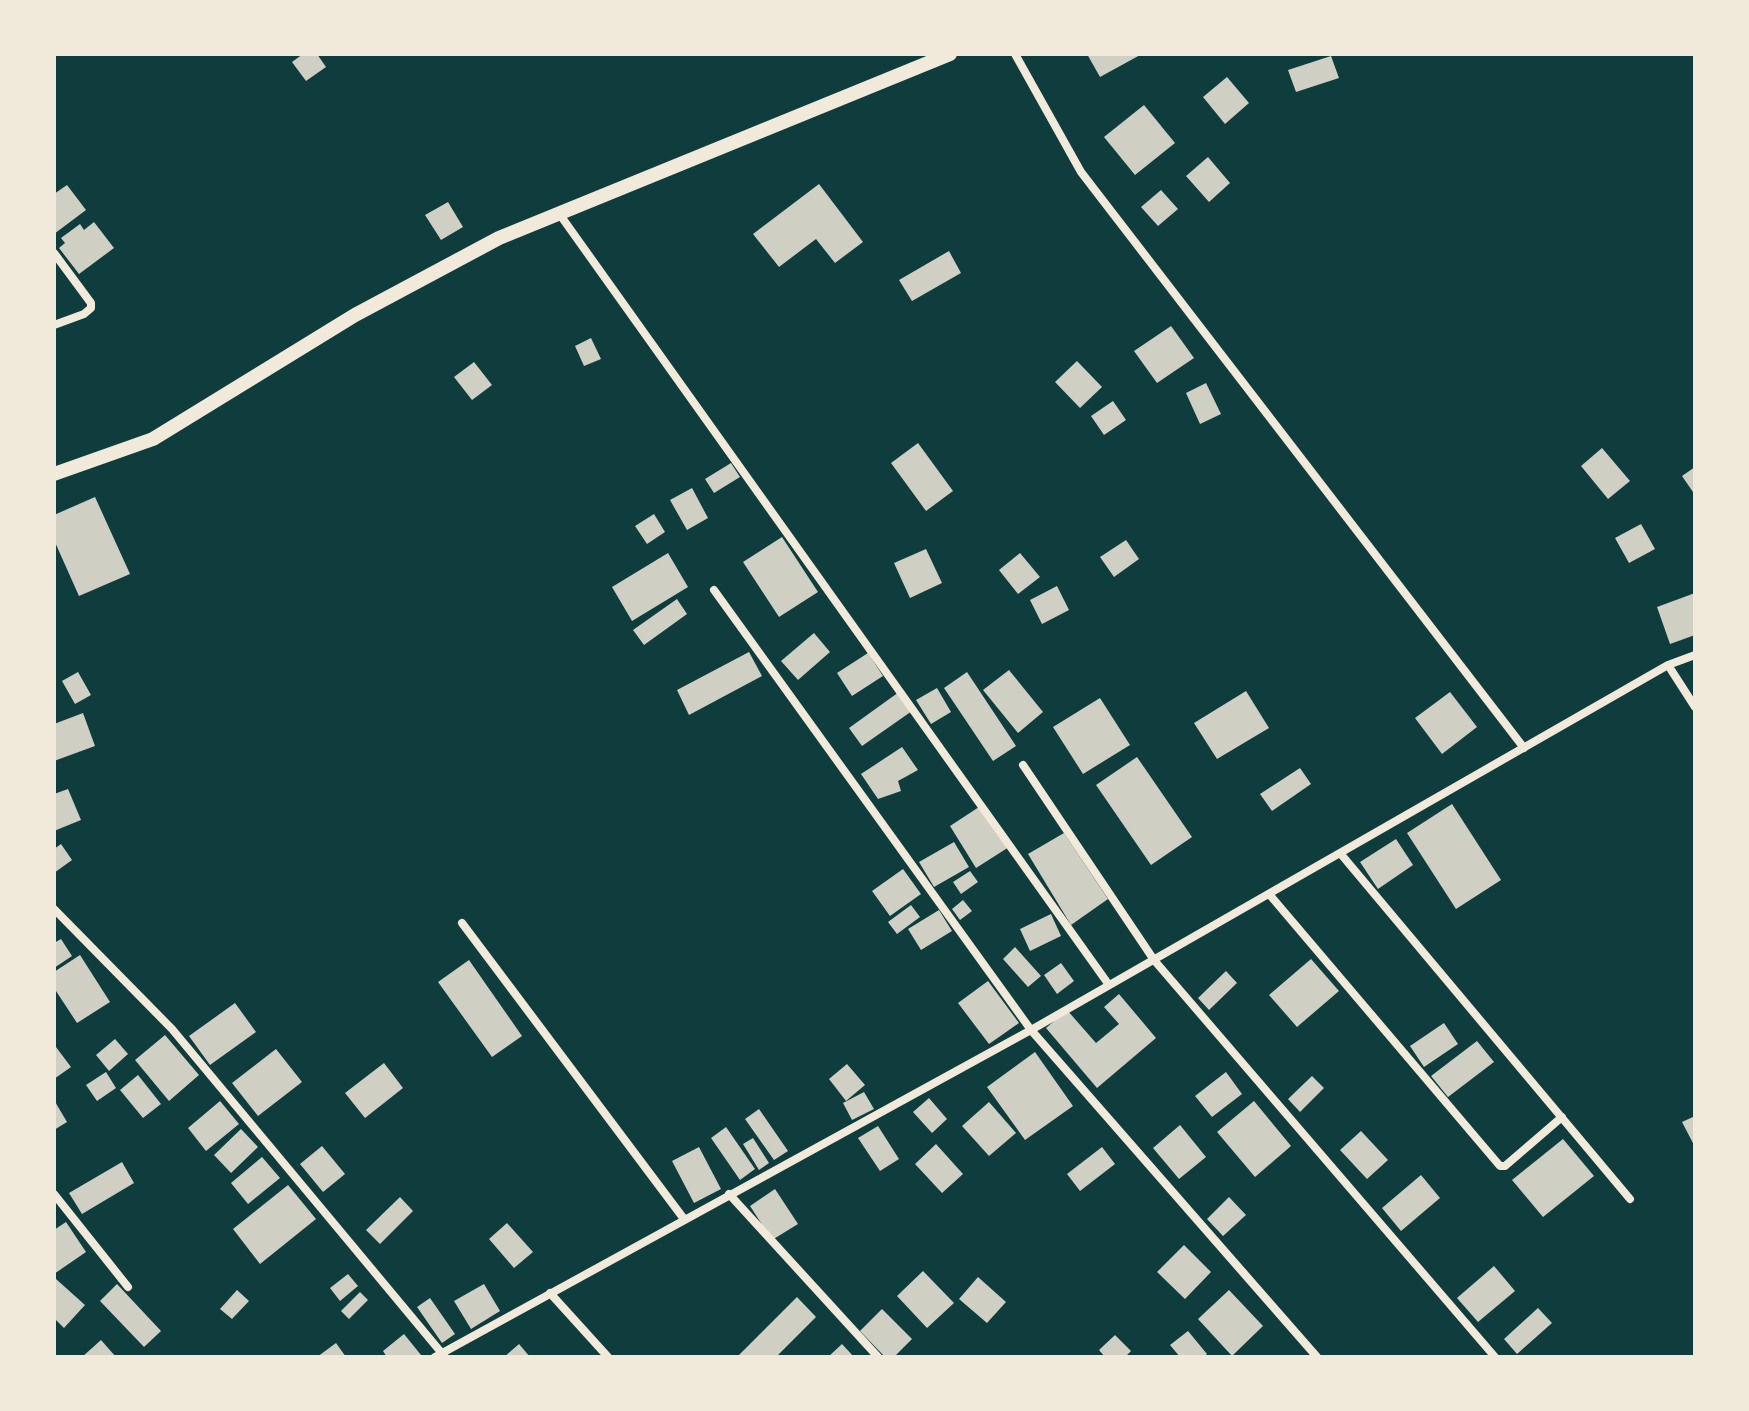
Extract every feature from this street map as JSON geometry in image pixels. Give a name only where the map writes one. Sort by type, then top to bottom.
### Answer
[{"type":"street","points":[[54,474],[153,439],[355,315],[499,238],[950,54]]},
{"type":"street","points":[[1015,54],[1081,172],[1524,748]]},
{"type":"street","points":[[558,212],[1109,985]]},
{"type":"street","points":[[54,253],[91,303],[91,308],[84,314],[54,325]]},
{"type":"street","points":[[714,590],[1031,1030],[1317,1357]]},
{"type":"street","points":[[54,909],[172,1029],[440,1356],[1031,1030],[1668,665],[1695,655]]},
{"type":"street","points":[[1668,665],[1695,707]]},
{"type":"street","points":[[1023,765],[1154,960],[1495,1357]]},
{"type":"street","points":[[1340,853],[1630,1199]]},
{"type":"street","points":[[1269,894],[1500,1166],[1505,1166],[1562,1117]]},
{"type":"street","points":[[462,923],[684,1219]]},
{"type":"street","points":[[54,1194],[128,1287]]},
{"type":"street","points":[[729,1194],[878,1357]]},
{"type":"street","points":[[550,1293],[608,1357]]},
{"type":"building","points":[[303,54],[317,54],[326,67],[306,81],[292,62]]},
{"type":"building","points":[[1087,54],[1142,54],[1100,77]]},
{"type":"building","points":[[1331,56],[1339,78],[1296,92],[1288,70]]},
{"type":"building","points":[[1227,77],[1249,103],[1225,124],[1203,97]]},
{"type":"building","points":[[1144,105],[1175,143],[1135,175],[1104,137]]},
{"type":"building","points":[[1208,157],[1230,183],[1209,202],[1186,176]]},
{"type":"building","points":[[819,184],[863,242],[835,263],[816,239],[779,267],[753,234]]},
{"type":"building","points":[[67,185],[86,210],[54,234],[54,194]]},
{"type":"building","points":[[1161,190],[1178,209],[1158,226],[1141,207]]},
{"type":"building","points":[[448,202],[463,227],[441,240],[425,215]]},
{"type":"building","points":[[94,222],[114,248],[79,274],[59,248],[65,243],[61,238],[80,224],[84,230]]},
{"type":"building","points":[[949,251],[961,273],[912,301],[899,280]]},
{"type":"building","points":[[1171,326],[1194,358],[1157,383],[1134,351]]},
{"type":"building","points":[[591,338],[601,359],[584,366],[575,346]]},
{"type":"building","points":[[1077,361],[1102,387],[1080,408],[1055,382]]},
{"type":"building","points":[[474,362],[492,385],[472,400],[454,377]]},
{"type":"building","points":[[1206,383],[1221,414],[1200,424],[1186,393]]},
{"type":"building","points":[[1113,401],[1126,420],[1104,435],[1091,416]]},
{"type":"building","points":[[918,443],[953,491],[926,511],[891,463]]},
{"type":"building","points":[[1602,448],[1630,481],[1608,499],[1581,466]]},
{"type":"building","points":[[731,463],[740,477],[714,493],[705,479]]},
{"type":"building","points":[[1695,467],[1695,495],[1682,476]]},
{"type":"building","points":[[692,488],[708,518],[687,530],[670,500]]},
{"type":"building","points":[[95,497],[130,574],[79,596],[54,540],[54,515]]},
{"type":"building","points":[[654,514],[665,532],[647,544],[635,526]]},
{"type":"building","points":[[1641,524],[1655,549],[1629,563],[1615,538]]},
{"type":"building","points":[[782,537],[818,592],[779,617],[743,562]]},
{"type":"building","points":[[1126,540],[1139,559],[1114,577],[1100,557]]},
{"type":"building","points":[[926,549],[942,583],[910,598],[894,563]]},
{"type":"building","points":[[668,553],[688,587],[632,621],[612,587]]},
{"type":"building","points":[[1020,553],[1040,577],[1018,594],[999,570]]},
{"type":"building","points":[[1057,586],[1069,610],[1042,624],[1030,600]]},
{"type":"building","points":[[1695,593],[1695,635],[1670,644],[1657,607]]},
{"type":"building","points":[[677,599],[687,614],[644,645],[633,630]]},
{"type":"building","points":[[814,633],[830,652],[798,680],[781,661]]},
{"type":"building","points":[[749,652],[762,676],[689,715],[677,690]]},
{"type":"building","points":[[868,653],[883,676],[852,696],[837,673]]},
{"type":"building","points":[[1009,670],[1043,712],[1018,733],[983,690]]},
{"type":"building","points":[[78,672],[91,695],[75,704],[62,681]]},
{"type":"building","points":[[967,672],[1016,746],[993,761],[944,688]]},
{"type":"building","points":[[937,688],[951,712],[931,724],[916,700]]},
{"type":"building","points":[[1246,691],[1269,728],[1217,759],[1194,723]]},
{"type":"building","points":[[899,692],[912,711],[862,746],[849,728]]},
{"type":"building","points":[[1450,692],[1477,727],[1442,754],[1415,718]]},
{"type":"building","points":[[1100,698],[1130,745],[1083,774],[1053,727]]},
{"type":"building","points":[[83,713],[95,746],[54,761],[54,724]]},
{"type":"building","points":[[902,747],[918,770],[898,781],[901,791],[878,799],[861,774]]},
{"type":"building","points":[[1137,757],[1192,837],[1151,865],[1096,785]]},
{"type":"building","points":[[1300,768],[1311,784],[1272,811],[1260,794]]},
{"type":"building","points":[[68,789],[81,820],[54,831],[54,794]]},
{"type":"building","points":[[1452,804],[1501,880],[1456,909],[1407,833]]},
{"type":"building","points":[[979,807],[1009,847],[976,868],[950,826]]},
{"type":"building","points":[[1064,833],[1108,899],[1071,925],[1028,854]]},
{"type":"building","points":[[1396,839],[1413,865],[1378,889],[1360,862]]},
{"type":"building","points":[[954,842],[969,867],[934,887],[919,862]]},
{"type":"building","points":[[61,844],[72,860],[54,873],[54,849]]},
{"type":"building","points":[[903,869],[921,894],[890,916],[872,891]]},
{"type":"building","points":[[970,871],[978,882],[961,894],[953,882]]},
{"type":"building","points":[[963,900],[972,911],[960,920],[952,909]]},
{"type":"building","points":[[911,905],[920,917],[897,934],[888,922]]},
{"type":"building","points":[[939,910],[952,931],[921,950],[908,929]]},
{"type":"building","points":[[1051,914],[1061,936],[1030,951],[1020,929]]},
{"type":"building","points":[[61,939],[72,956],[54,968],[54,943]]},
{"type":"building","points":[[1015,947],[1041,976],[1028,987],[1003,959]]},
{"type":"building","points":[[80,955],[110,1002],[77,1023],[54,988],[54,972]]},
{"type":"building","points":[[1311,959],[1339,991],[1297,1027],[1269,995]]},
{"type":"building","points":[[469,960],[522,1036],[492,1057],[438,982]]},
{"type":"building","points":[[1061,963],[1074,981],[1057,994],[1044,975]]},
{"type":"building","points":[[1226,971],[1237,983],[1209,1010],[1198,998]]},
{"type":"building","points":[[988,981],[1019,1023],[989,1044],[958,1003]]},
{"type":"building","points":[[1119,994],[1156,1038],[1097,1088],[1046,1028],[1067,1010],[1096,1043],[1119,1024],[1104,1007]]},
{"type":"building","points":[[235,1003],[256,1032],[210,1065],[189,1036]]},
{"type":"building","points":[[1444,1023],[1458,1044],[1424,1067],[1410,1046]]},
{"type":"building","points":[[165,1035],[199,1075],[169,1101],[135,1060]]},
{"type":"building","points":[[115,1039],[128,1054],[109,1071],[96,1055]]},
{"type":"building","points":[[1477,1041],[1494,1062],[1448,1097],[1431,1076]]},
{"type":"building","points":[[54,1048],[71,1067],[54,1079]]},
{"type":"building","points":[[276,1049],[302,1082],[258,1116],[232,1083]]},
{"type":"building","points":[[1035,1052],[1073,1106],[1025,1140],[987,1087]]},
{"type":"building","points":[[384,1063],[403,1088],[365,1118],[345,1093]]},
{"type":"building","points":[[847,1064],[865,1085],[846,1101],[829,1079]]},
{"type":"building","points":[[106,1072],[116,1088],[97,1101],[86,1085]]},
{"type":"building","points":[[1226,1072],[1242,1094],[1212,1117],[1195,1096]]},
{"type":"building","points":[[138,1075],[161,1104],[143,1118],[120,1090]]},
{"type":"building","points":[[1312,1076],[1324,1088],[1300,1112],[1288,1099]]},
{"type":"building","points":[[864,1092],[874,1109],[852,1120],[843,1103]]},
{"type":"building","points":[[929,1098],[947,1119],[932,1133],[913,1112]]},
{"type":"building","points":[[54,1100],[67,1122],[54,1130]]},
{"type":"building","points":[[220,1101],[239,1124],[206,1151],[188,1128]]},
{"type":"building","points":[[1254,1101],[1291,1146],[1255,1177],[1217,1132]]},
{"type":"building","points":[[989,1102],[1016,1133],[989,1156],[962,1126]]},
{"type":"building","points":[[759,1109],[788,1151],[774,1160],[745,1119]]},
{"type":"building","points":[[1695,1116],[1695,1147],[1682,1122]]},
{"type":"building","points":[[1180,1125],[1206,1157],[1179,1179],[1153,1148]]},
{"type":"building","points":[[878,1126],[899,1159],[880,1171],[858,1138]]},
{"type":"building","points":[[726,1127],[755,1169],[740,1180],[711,1138]]},
{"type":"building","points":[[241,1129],[258,1147],[231,1173],[214,1155]]},
{"type":"building","points":[[1361,1131],[1388,1160],[1367,1179],[1340,1150]]},
{"type":"building","points":[[753,1138],[769,1163],[759,1170],[743,1144]]},
{"type":"building","points":[[1563,1139],[1594,1176],[1543,1217],[1512,1180]]},
{"type":"building","points":[[936,1144],[963,1174],[942,1193],[915,1164]]},
{"type":"building","points":[[322,1146],[345,1174],[323,1192],[300,1164]]},
{"type":"building","points":[[699,1147],[721,1189],[694,1203],[672,1161]]},
{"type":"building","points":[[1102,1147],[1115,1164],[1080,1191],[1067,1174]]},
{"type":"building","points":[[262,1157],[280,1178],[248,1204],[231,1183]]},
{"type":"building","points":[[122,1162],[134,1183],[82,1214],[69,1193]]},
{"type":"building","points":[[1421,1175],[1440,1198],[1401,1231],[1382,1208]]},
{"type":"building","points":[[288,1185],[316,1219],[260,1264],[233,1229]]},
{"type":"building","points":[[775,1189],[798,1224],[772,1240],[750,1206]]},
{"type":"building","points":[[400,1197],[413,1211],[380,1244],[366,1230]]},
{"type":"building","points":[[1229,1197],[1246,1215],[1223,1236],[1207,1219]]},
{"type":"building","points":[[66,1222],[86,1252],[54,1274],[54,1230]]},
{"type":"building","points":[[507,1223],[533,1252],[514,1268],[489,1239]]},
{"type":"building","points":[[1184,1245],[1211,1272],[1185,1299],[1157,1272]]},
{"type":"building","points":[[1494,1266],[1515,1291],[1478,1322],[1457,1298]]},
{"type":"building","points":[[923,1271],[954,1303],[927,1328],[897,1296]]},
{"type":"building","points":[[348,1274],[358,1286],[340,1301],[330,1288]]},
{"type":"building","points":[[978,1277],[1006,1302],[987,1323],[959,1299]]},
{"type":"building","points":[[56,1279],[85,1305],[64,1328],[54,1318]]},
{"type":"building","points":[[117,1284],[161,1331],[144,1347],[100,1301]]},
{"type":"building","points":[[484,1284],[500,1311],[471,1329],[454,1301]]},
{"type":"building","points":[[237,1290],[249,1301],[232,1319],[220,1309]]},
{"type":"building","points":[[1229,1290],[1263,1326],[1232,1356],[1198,1319]]},
{"type":"building","points":[[360,1292],[368,1300],[349,1319],[341,1311]]},
{"type":"building","points":[[797,1297],[816,1317],[776,1357],[737,1357]]},
{"type":"building","points":[[430,1298],[455,1334],[442,1343],[417,1307]]},
{"type":"building","points":[[1538,1308],[1552,1323],[1517,1354],[1504,1339]]},
{"type":"building","points":[[882,1309],[912,1339],[894,1357],[885,1357],[860,1331]]},
{"type":"building","points":[[1188,1331],[1207,1354],[1203,1357],[1180,1357],[1170,1345]]},
{"type":"building","points":[[404,1334],[421,1355],[387,1357],[383,1351]]},
{"type":"building","points":[[1115,1335],[1131,1351],[1125,1357],[1105,1357],[1099,1350]]},
{"type":"building","points":[[101,1340],[116,1357],[82,1357]]},
{"type":"building","points":[[336,1343],[346,1357],[317,1357]]},
{"type":"building","points":[[519,1344],[530,1357],[504,1357]]},
{"type":"building","points":[[842,1344],[854,1357],[828,1357]]}]
